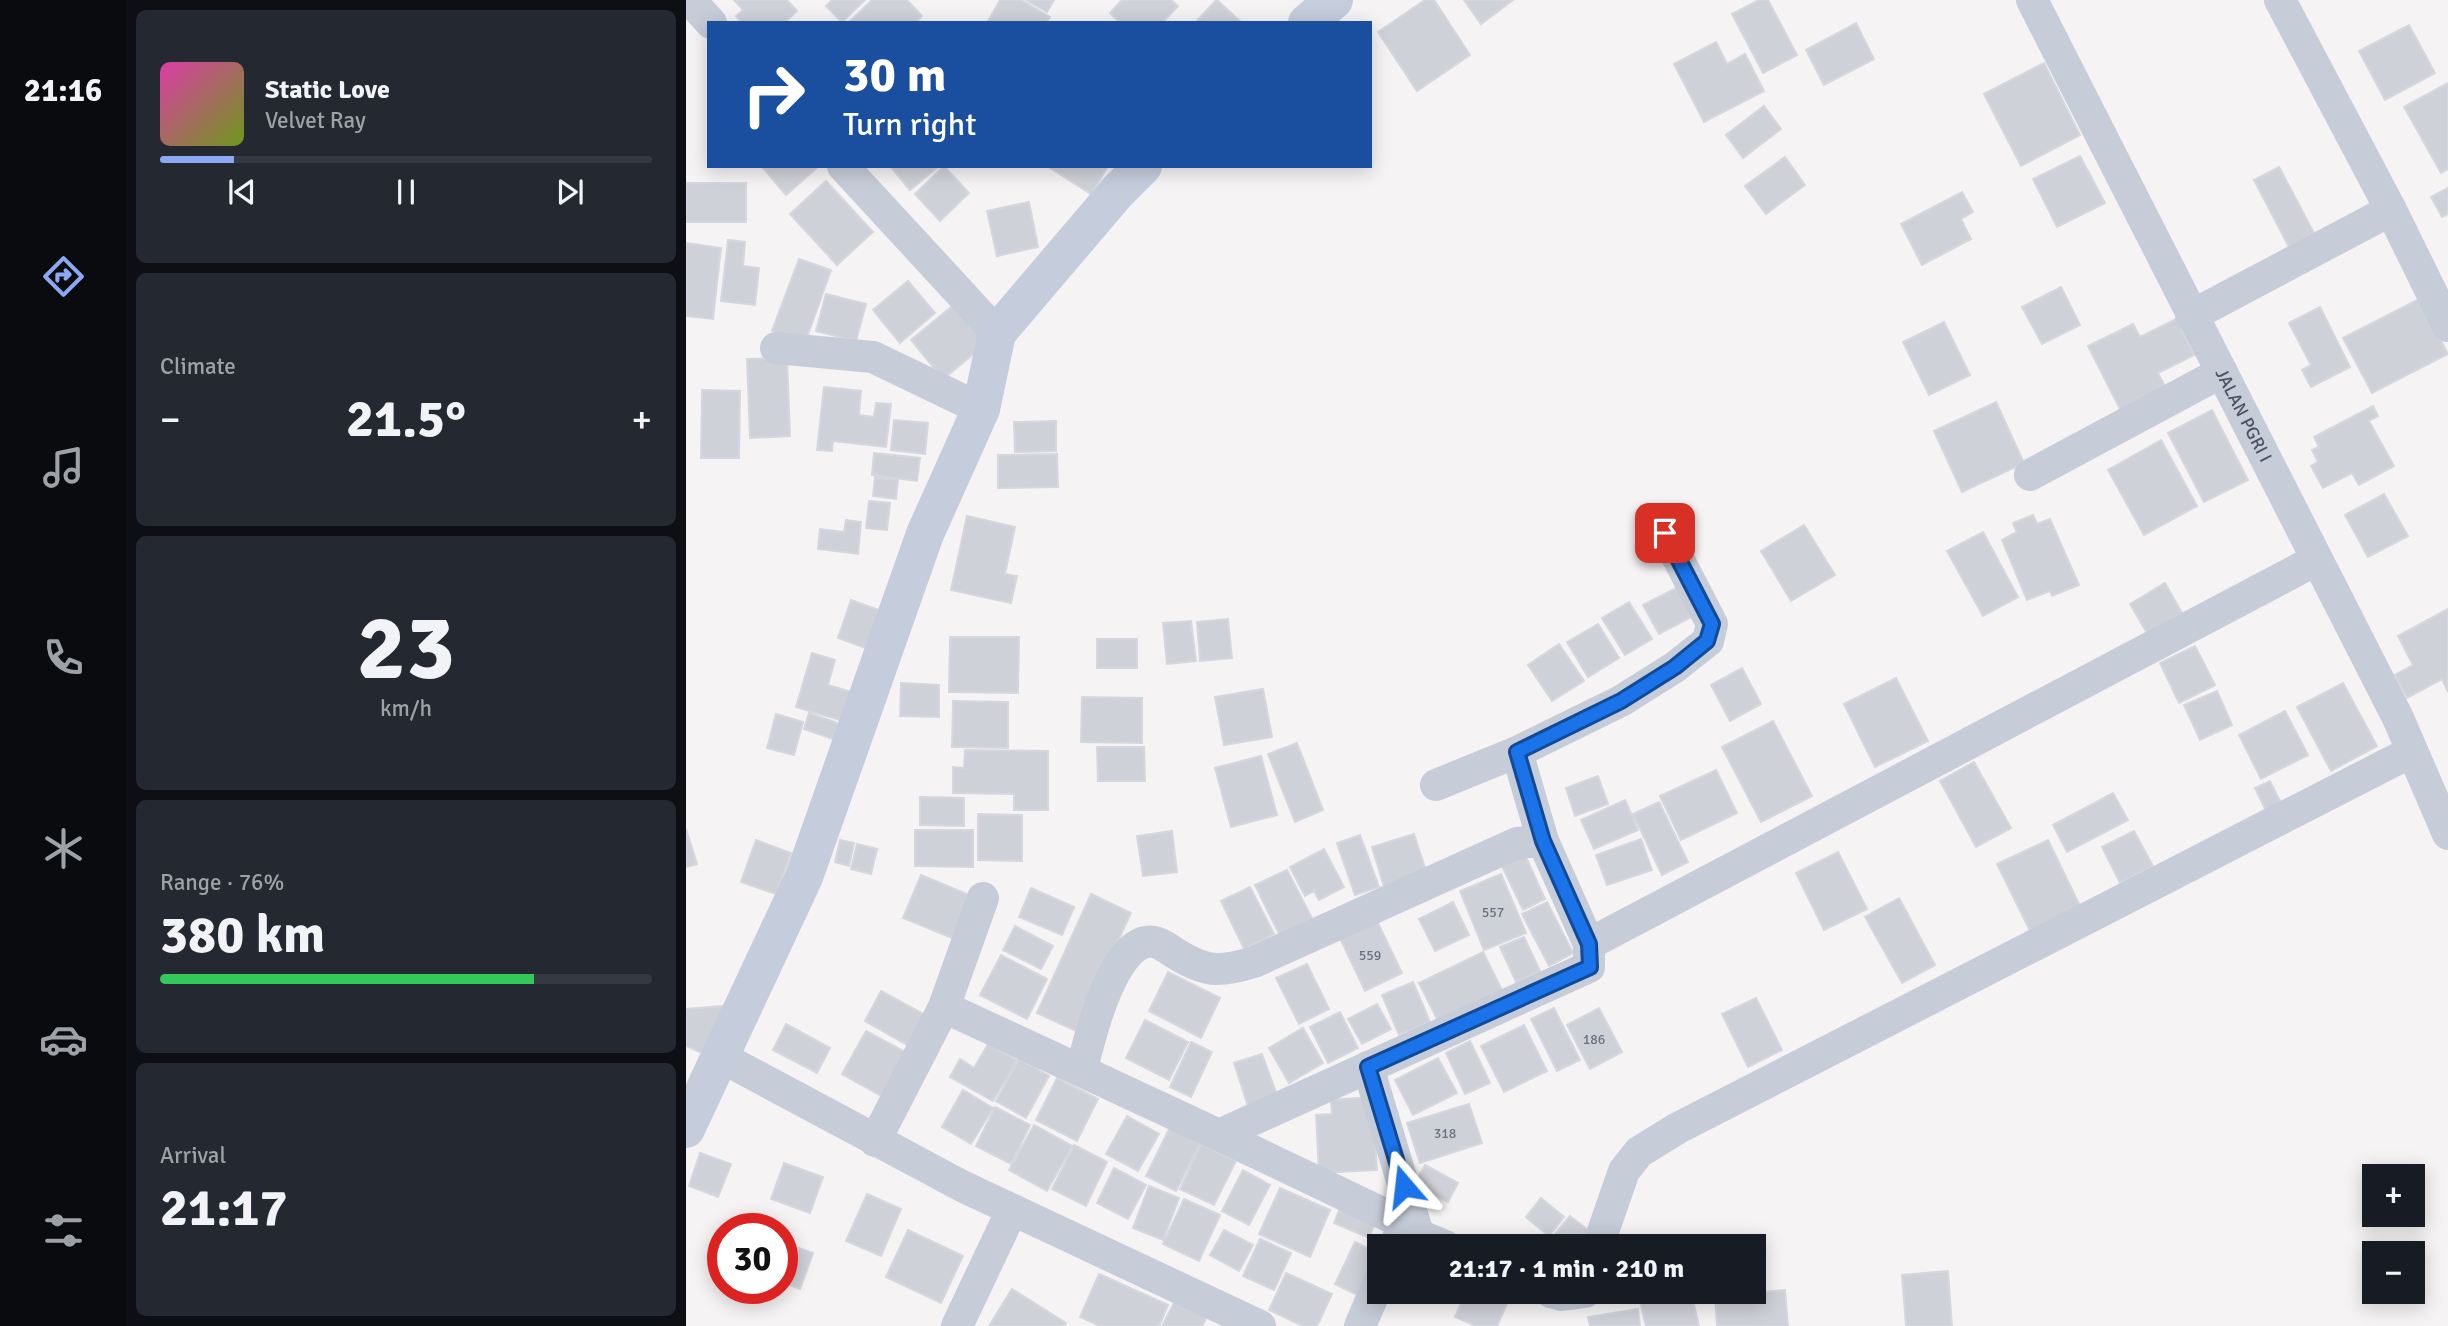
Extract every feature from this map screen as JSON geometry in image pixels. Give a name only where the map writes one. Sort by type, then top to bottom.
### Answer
[{"type":"street","points":[[690,0],[709,21]]},
{"type":"street","points":[[1309,21],[1334,0]]},
{"type":"street","name":"JALAN PGRI I","points":[[2032,0],[2398,718],[2448,834]]},
{"type":"street","points":[[2280,0],[2392,210],[2448,326]]},
{"type":"street","points":[[845,168],[997,333]]},
{"type":"street","points":[[686,1129],[804,877],[843,759],[925,534],[981,409],[997,333],[1117,192],[1141,168]]},
{"type":"street","points":[[2191,316],[2392,210]]},
{"type":"street","points":[[775,348],[873,357],[981,409]]},
{"type":"street","points":[[2030,475],[2221,372]]},
{"type":"street","points":[[1436,785],[1517,752],[1621,701],[1675,667],[1707,641],[1712,624],[1665,533]]},
{"type":"street","points":[[1589,944],[2316,560]]},
{"type":"street","points":[[1219,1135],[1590,967],[1589,944],[1543,841],[1517,752]]},
{"type":"street","points":[[1602,1234],[1624,1171],[1639,1152],[1678,1128],[2411,752]]},
{"type":"street","points":[[1082,1069],[1108,989],[1122,958],[1138,943],[1156,942],[1200,968],[1227,970],[1254,962],[1517,843],[1543,841]]},
{"type":"street","points":[[875,1141],[944,1007],[983,898]]},
{"type":"street","points":[[944,1007],[1010,1040],[1082,1069],[1389,1216],[1399,1221],[1411,1234]]},
{"type":"street","points":[[719,1056],[875,1141],[1012,1210],[1260,1326]]},
{"type":"street","points":[[1368,1067],[1414,1234]]},
{"type":"street","points":[[957,1326],[1012,1210]]},
{"type":"street","points":[[1360,1326],[1370,1304]]},
{"type":"building","points":[[734,0],[787,0],[797,11],[786,21],[740,21],[736,16],[743,10]]},
{"type":"building","points":[[832,0],[865,0],[843,21],[826,6]]},
{"type":"building","points":[[872,0],[907,0],[922,16],[917,21],[850,21]]},
{"type":"building","points":[[1000,0],[1021,0],[1050,17],[1047,21],[988,21]]},
{"type":"building","points":[[1026,0],[1054,0],[1047,12]]},
{"type":"building","points":[[1122,0],[1171,0],[1178,6],[1164,21],[1118,21],[1110,13]]},
{"type":"building","points":[[1217,0],[1240,21],[1197,21]]},
{"type":"building","points":[[1425,0],[1434,0],[1470,55],[1417,91],[1378,32]]},
{"type":"building","points":[[1464,0],[1513,0],[1481,24]]},
{"type":"building","points":[[1759,0],[1768,0],[1797,55],[1763,73],[1732,14]]},
{"type":"building","points":[[1856,23],[1874,59],[1824,85],[1806,50]]},
{"type":"building","points":[[2409,25],[2435,73],[2385,100],[2359,51]]},
{"type":"building","points":[[1716,42],[1727,64],[1745,54],[1764,91],[1704,122],[1674,64]]},
{"type":"building","points":[[2044,63],[2080,135],[2021,166],[1984,94]]},
{"type":"building","points":[[2448,83],[2448,169],[2441,173],[2404,107]]},
{"type":"building","points":[[1764,106],[1781,129],[1743,158],[1726,135]]},
{"type":"building","points":[[2080,156],[2105,203],[2057,227],[2033,179]]},
{"type":"building","points":[[1785,157],[1805,185],[1766,214],[1745,186]]},
{"type":"building","points":[[2279,167],[2314,233],[2289,247],[2254,180]]},
{"type":"building","points":[[763,168],[817,168],[786,195]]},
{"type":"building","points":[[892,168],[937,168],[910,190]]},
{"type":"building","points":[[942,168],[946,168],[969,193],[940,221],[915,194]]},
{"type":"building","points":[[1050,168],[1107,168],[1091,194]]},
{"type":"building","points":[[826,181],[873,232],[837,265],[790,214]]},
{"type":"building","points":[[686,183],[746,183],[746,222],[686,222]]},
{"type":"building","points":[[2448,188],[2448,214],[2442,217],[2431,197]]},
{"type":"building","points":[[1962,192],[1973,212],[1961,219],[1971,239],[1922,265],[1901,224]]},
{"type":"building","points":[[1029,202],[1038,247],[997,256],[987,211]]},
{"type":"building","points":[[728,240],[745,242],[743,266],[759,268],[755,305],[721,301]]},
{"type":"building","points":[[686,243],[721,248],[713,319],[686,316]]},
{"type":"building","points":[[799,259],[831,270],[805,343],[772,331]]},
{"type":"building","points":[[908,281],[935,313],[900,343],[873,310]]},
{"type":"building","points":[[2061,287],[2080,325],[2042,344],[2022,307]]},
{"type":"building","points":[[826,294],[866,304],[856,341],[816,331]]},
{"type":"building","points":[[2419,299],[2448,354],[2372,393],[2343,338]]},
{"type":"building","points":[[955,304],[987,343],[943,379],[911,340]]},
{"type":"building","points":[[2320,307],[2350,367],[2311,387],[2302,370],[2311,365],[2289,323]]},
{"type":"building","points":[[2176,319],[2194,355],[2158,373],[2168,392],[2123,415],[2088,346],[2133,324],[2140,337]]},
{"type":"building","points":[[1944,322],[1970,375],[1929,395],[1903,342]]},
{"type":"building","points":[[787,358],[790,436],[750,438],[747,359]]},
{"type":"building","points":[[824,387],[861,391],[859,415],[874,417],[876,403],[891,404],[886,447],[833,441],[832,451],[817,450]]},
{"type":"building","points":[[702,390],[740,391],[739,458],[701,458]]},
{"type":"building","points":[[1996,402],[2024,463],[1962,492],[1934,431]]},
{"type":"building","points":[[2373,406],[2378,416],[2369,421],[2394,466],[2359,485],[2352,473],[2323,488],[2311,466],[2318,462],[2312,450],[2319,447],[2314,437]]},
{"type":"building","points":[[2212,410],[2248,480],[2204,502],[2168,433]]},
{"type":"building","points":[[894,420],[928,423],[925,454],[891,450]]},
{"type":"building","points":[[1056,421],[1056,451],[1015,452],[1014,422]]},
{"type":"building","points":[[2161,440],[2197,506],[2144,535],[2108,470]]},
{"type":"building","points":[[874,453],[920,458],[917,481],[872,475]]},
{"type":"building","points":[[1057,454],[1058,487],[998,488],[998,455]]},
{"type":"building","points":[[875,477],[898,480],[896,499],[873,496]]},
{"type":"building","points":[[2384,494],[2408,536],[2368,557],[2345,515]]},
{"type":"building","points":[[869,501],[890,503],[887,530],[866,528]]},
{"type":"building","points":[[2033,515],[2037,524],[2050,519],[2079,585],[2052,596],[2050,591],[2027,600],[2002,540],[2017,532],[2013,523]]},
{"type":"building","points":[[967,516],[1015,527],[1005,574],[1017,576],[1011,603],[951,590]]},
{"type":"building","points":[[846,520],[861,522],[858,554],[818,549],[820,529],[844,532]]},
{"type":"building","points":[[1804,525],[1835,575],[1791,601],[1761,551]]},
{"type":"building","points":[[1983,532],[2018,597],[1983,616],[1947,551]]},
{"type":"building","points":[[2165,583],[2182,613],[2147,633],[2130,604]]},
{"type":"building","points":[[1682,585],[1697,614],[1659,634],[1643,605]]},
{"type":"building","points":[[851,600],[890,614],[876,652],[838,638]]},
{"type":"building","points":[[1629,602],[1652,639],[1625,655],[1602,618]]},
{"type":"building","points":[[2448,609],[2448,692],[2442,679],[2407,698],[2395,675],[2413,665],[2398,636]]},
{"type":"building","points":[[1228,619],[1232,658],[1200,661],[1197,622]]},
{"type":"building","points":[[1191,621],[1196,661],[1167,664],[1163,623]]},
{"type":"building","points":[[1598,624],[1619,658],[1588,677],[1567,642]]},
{"type":"building","points":[[950,637],[1019,637],[1018,693],[949,692]]},
{"type":"building","points":[[1097,639],[1137,639],[1137,668],[1097,668]]},
{"type":"building","points":[[1559,644],[1584,681],[1552,701],[1528,665]]},
{"type":"building","points":[[2195,646],[2215,685],[2179,703],[2160,663]]},
{"type":"building","points":[[812,653],[835,660],[828,685],[858,694],[850,723],[796,707]]},
{"type":"building","points":[[1742,668],[1761,704],[1730,721],[1711,685]]},
{"type":"building","points":[[1896,678],[1928,741],[1875,767],[1844,704]]},
{"type":"building","points":[[901,683],[939,685],[939,717],[900,716]]},
{"type":"building","points":[[2343,683],[2377,746],[2331,771],[2297,707]]},
{"type":"building","points":[[1263,689],[1272,737],[1224,745],[1215,697]]},
{"type":"building","points":[[2217,691],[2232,725],[2200,740],[2184,705]]},
{"type":"building","points":[[1082,697],[1142,698],[1142,743],[1081,742]]},
{"type":"building","points":[[953,701],[1008,702],[1008,748],[952,747]]},
{"type":"building","points":[[2285,711],[2308,755],[2261,779],[2239,735]]},
{"type":"building","points":[[809,713],[846,726],[841,742],[804,729]]},
{"type":"building","points":[[776,714],[803,722],[794,755],[767,748]]},
{"type":"building","points":[[1773,721],[1812,796],[1761,822],[1722,747]]},
{"type":"building","points":[[1297,743],[1323,810],[1295,822],[1268,754]]},
{"type":"building","points":[[1097,747],[1144,747],[1145,781],[1098,781]]},
{"type":"building","points":[[965,750],[1048,751],[1048,810],[1014,810],[1014,794],[953,793],[953,767],[964,768]]},
{"type":"building","points":[[1261,756],[1277,815],[1231,827],[1215,768]]},
{"type":"building","points":[[1974,762],[2011,828],[1976,847],[1940,781]]},
{"type":"building","points":[[1716,770],[1737,813],[1681,840],[1660,796]]},
{"type":"building","points":[[1598,776],[1608,804],[1575,816],[1566,788]]},
{"type":"building","points":[[2270,781],[2282,805],[2267,813],[2255,788]]},
{"type":"building","points":[[2113,793],[2128,820],[2067,852],[2053,825]]},
{"type":"building","points":[[920,797],[964,798],[964,826],[920,825]]},
{"type":"building","points":[[1625,800],[1638,830],[1594,849],[1581,820]]},
{"type":"building","points":[[1659,802],[1688,862],[1662,875],[1633,814]]},
{"type":"building","points":[[978,814],[1022,815],[1022,861],[978,860]]},
{"type":"building","points":[[686,829],[697,864],[686,867]]},
{"type":"building","points":[[915,830],[973,830],[973,867],[915,866]]},
{"type":"building","points":[[1172,831],[1177,872],[1143,876],[1137,836]]},
{"type":"building","points":[[2134,831],[2153,866],[2120,883],[2102,847]]},
{"type":"building","points":[[1414,834],[1428,877],[1385,890],[1372,847]]},
{"type":"building","points":[[1360,835],[1379,887],[1355,895],[1337,843]]},
{"type":"building","points":[[1641,839],[1652,870],[1607,885],[1596,855]]},
{"type":"building","points":[[756,840],[791,853],[776,894],[741,882]]},
{"type":"building","points":[[840,840],[854,843],[849,866],[835,862]]},
{"type":"building","points":[[2048,840],[2081,908],[2031,933],[1997,864]]},
{"type":"building","points":[[857,844],[877,849],[871,874],[851,869]]},
{"type":"building","points":[[1324,849],[1344,887],[1319,900],[1314,891],[1305,896],[1290,867]]},
{"type":"building","points":[[1838,852],[1867,909],[1824,930],[1796,873]]},
{"type":"building","points":[[1525,855],[1545,899],[1523,910],[1502,866]]},
{"type":"building","points":[[1287,870],[1314,922],[1281,938],[1255,885]]},
{"type":"building","points":[[1501,874],[1526,933],[1484,950],[1460,891]]},
{"type":"building","points":[[921,875],[974,897],[957,940],[903,918]]},
{"type":"building","points":[[1250,887],[1274,934],[1244,949],[1221,901]]},
{"type":"building","points":[[1031,888],[1074,907],[1062,935],[1019,917]]},
{"type":"building","points":[[1091,894],[1131,913],[1076,1031],[1037,1013]]},
{"type":"building","points":[[1899,898],[1935,965],[1902,983],[1865,917]]},
{"type":"building","points":[[1453,902],[1469,935],[1435,951],[1419,919]]},
{"type":"building","points":[[1547,902],[1573,953],[1549,966],[1522,914]]},
{"type":"building","points":[[1376,919],[1402,973],[1365,991],[1339,936]]},
{"type":"building","points":[[1015,926],[1053,946],[1041,969],[1003,950]]},
{"type":"building","points":[[1524,937],[1540,971],[1516,982],[1500,947]]},
{"type":"building","points":[[1483,952],[1503,992],[1439,1023],[1419,983]]},
{"type":"building","points":[[1001,955],[1047,979],[1027,1019],[980,995]]},
{"type":"building","points":[[1307,964],[1329,1009],[1299,1024],[1276,978]]},
{"type":"building","points":[[1168,972],[1220,998],[1201,1038],[1149,1011]]},
{"type":"building","points":[[1413,982],[1430,1022],[1399,1035],[1382,995]]},
{"type":"building","points":[[881,991],[927,1016],[911,1047],[865,1021]]},
{"type":"building","points":[[1756,998],[1782,1050],[1748,1067],[1722,1014]]},
{"type":"building","points":[[1377,1004],[1391,1029],[1362,1044],[1348,1019]]},
{"type":"building","points":[[735,1005],[713,1058],[686,1046],[686,1009]]},
{"type":"building","points":[[1554,1008],[1580,1060],[1557,1071],[1531,1019]]},
{"type":"building","points":[[1599,1008],[1622,1052],[1590,1069],[1567,1025]]},
{"type":"building","points":[[1340,1012],[1358,1048],[1328,1063],[1310,1027]]},
{"type":"building","points":[[1145,1020],[1188,1042],[1169,1080],[1126,1058]]},
{"type":"building","points":[[786,1024],[830,1048],[817,1073],[773,1050]]},
{"type":"building","points":[[1524,1025],[1547,1071],[1504,1092],[1481,1046]]},
{"type":"building","points":[[1303,1028],[1323,1063],[1289,1083],[1269,1048]]},
{"type":"building","points":[[866,1031],[907,1053],[883,1097],[842,1074]]},
{"type":"building","points":[[1470,1041],[1490,1083],[1465,1094],[1446,1053]]},
{"type":"building","points":[[1191,1042],[1212,1052],[1191,1097],[1170,1087]]},
{"type":"building","points":[[988,1044],[1017,1060],[993,1101],[950,1077],[960,1059],[974,1068]]},
{"type":"building","points":[[1262,1054],[1277,1095],[1248,1106],[1234,1063]]},
{"type":"building","points":[[1438,1058],[1457,1093],[1413,1115],[1395,1080]]},
{"type":"building","points":[[1019,1059],[1049,1076],[1026,1118],[996,1101]]},
{"type":"building","points":[[1057,1078],[1098,1099],[1077,1141],[1036,1120]]},
{"type":"building","points":[[963,1090],[993,1108],[971,1144],[942,1127]]},
{"type":"building","points":[[1372,1097],[1377,1170],[1319,1173],[1316,1115],[1332,1114],[1331,1100]]},
{"type":"building","points":[[1469,1104],[1482,1143],[1420,1163],[1407,1123]]},
{"type":"building","points":[[995,1107],[1030,1125],[1011,1164],[976,1146]]},
{"type":"building","points":[[1127,1116],[1159,1134],[1138,1171],[1106,1154]]},
{"type":"building","points":[[1172,1123],[1202,1139],[1176,1191],[1146,1176]]},
{"type":"building","points":[[1034,1125],[1072,1146],[1047,1191],[1009,1170]]},
{"type":"building","points":[[1201,1144],[1236,1161],[1214,1205],[1180,1189]]},
{"type":"building","points":[[1074,1145],[1107,1162],[1086,1206],[1052,1189]]},
{"type":"building","points":[[700,1153],[731,1164],[718,1197],[689,1186]]},
{"type":"building","points":[[784,1163],[823,1177],[810,1213],[771,1199]]},
{"type":"building","points":[[1425,1165],[1458,1183],[1448,1202],[1414,1184]]},
{"type":"building","points":[[1114,1168],[1146,1185],[1128,1219],[1097,1203]]},
{"type":"building","points":[[1243,1170],[1270,1185],[1249,1225],[1222,1211]]},
{"type":"building","points":[[1149,1186],[1179,1198],[1163,1240],[1133,1228]]},
{"type":"building","points":[[1280,1188],[1330,1210],[1310,1257],[1259,1234]]},
{"type":"building","points":[[867,1194],[901,1209],[881,1256],[846,1241]]},
{"type":"building","points":[[1541,1198],[1564,1217],[1551,1234],[1547,1234],[1526,1217]]},
{"type":"building","points":[[1184,1199],[1220,1215],[1199,1261],[1163,1244]]},
{"type":"building","points":[[1342,1203],[1377,1218],[1367,1237],[1334,1223]]},
{"type":"building","points":[[1570,1216],[1593,1234],[1555,1234]]},
{"type":"building","points":[[908,1230],[963,1256],[941,1303],[886,1277]]},
{"type":"building","points":[[1224,1230],[1253,1245],[1239,1271],[1210,1255]]},
{"type":"building","points":[[1260,1239],[1291,1253],[1274,1290],[1243,1276]]},
{"type":"building","points":[[1355,1242],[1367,1248],[1367,1283],[1361,1297],[1335,1284]]},
{"type":"building","points":[[798,1248],[813,1253],[800,1289],[798,1288]]},
{"type":"building","points":[[1948,1271],[1952,1326],[1906,1326],[1902,1275]]},
{"type":"building","points":[[1286,1273],[1332,1294],[1317,1326],[1303,1326],[1269,1310]]},
{"type":"building","points":[[1099,1274],[1168,1305],[1159,1326],[1100,1326],[1080,1317]]},
{"type":"building","points":[[1012,1289],[1066,1323],[1064,1326],[989,1326]]},
{"type":"building","points":[[1785,1290],[1788,1326],[1717,1326],[1716,1304],[1766,1304],[1766,1292]]},
{"type":"building","points":[[1176,1299],[1208,1315],[1202,1326],[1162,1326]]},
{"type":"building","points":[[1461,1304],[1507,1304],[1497,1326],[1476,1326],[1455,1317]]},
{"type":"building","points":[[1641,1304],[1694,1304],[1699,1326],[1646,1326]]},
{"type":"building","points":[[1638,1309],[1640,1326],[1590,1326],[1588,1317]]},
{"type":"route","points":[[1404,1186],[1368,1067],[1590,967],[1589,944],[1543,841],[1519,767],[1517,752],[1621,701],[1675,667],[1707,641],[1712,624],[1665,533]]}]
